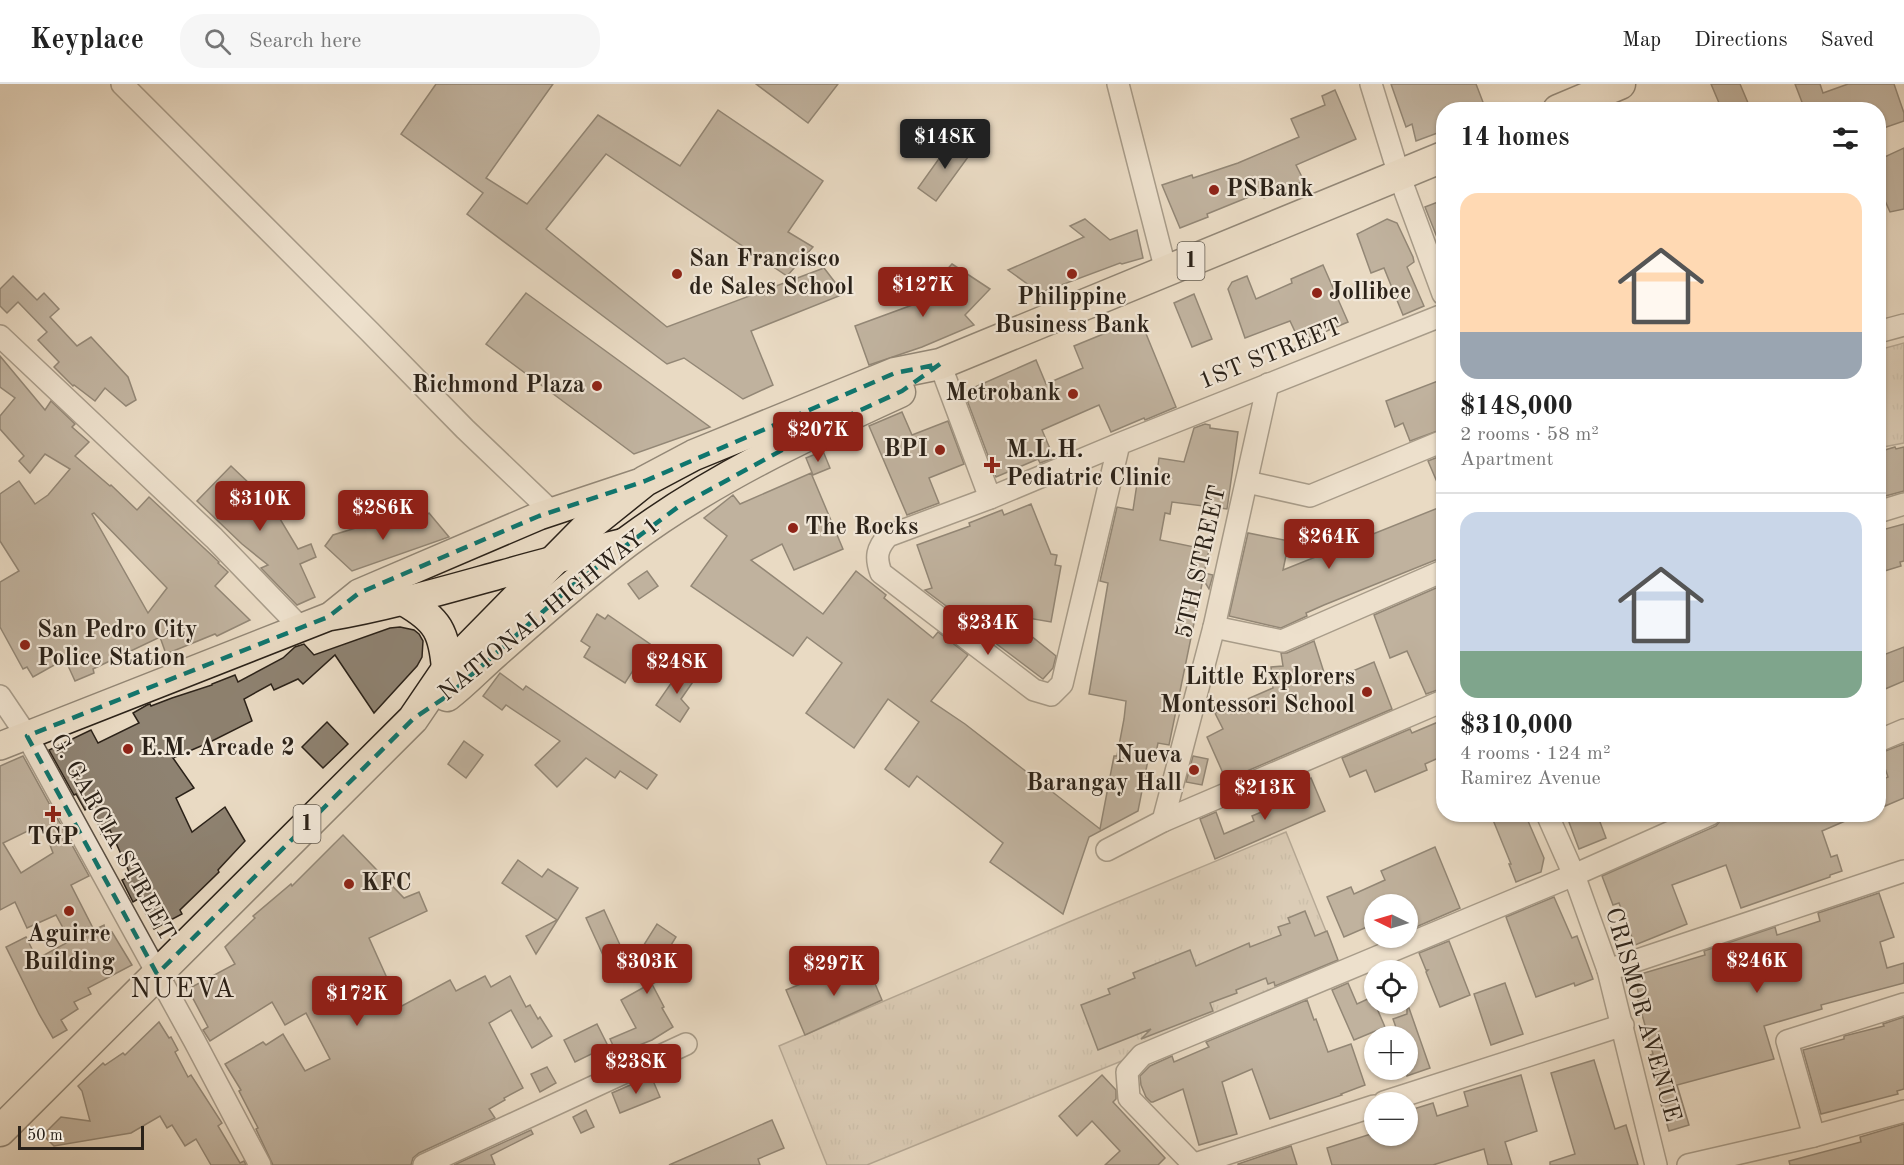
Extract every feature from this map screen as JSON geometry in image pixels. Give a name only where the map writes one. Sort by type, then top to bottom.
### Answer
[{"type":"highway","points":[[1577,102],[1620,84]]},
{"type":"highway","name":"NATIONAL HIGHWAY 1","points":[[0,1131],[412,719],[447,669],[555,559],[584,530],[645,480],[747,432],[895,373],[940,364],[1436,160]]},
{"type":"highway","name":"NATIONAL HIGHWAY 1","points":[[412,719],[450,694],[573,585],[629,541],[678,507],[734,474],[826,426],[902,391],[940,364]]},
{"type":"highway","points":[[405,601],[422,610],[437,627],[445,648],[447,669]]},
{"type":"main road","points":[[328,617],[359,593],[552,512],[645,480]]},
{"type":"main road","points":[[0,746],[328,617],[405,601],[629,541]]},
{"type":"street","points":[[122,84],[465,429],[552,512]]},
{"type":"street","points":[[1118,84],[1166,271]]},
{"type":"street","points":[[1371,84],[1400,176],[1436,275]]},
{"type":"street","name":"1ST STREET","points":[[1119,444],[1062,684],[1050,695],[1034,690],[881,573],[877,563],[877,552],[881,543],[888,536],[990,498],[1119,444],[1436,318]]},
{"type":"street","points":[[1886,330],[1904,325]]},
{"type":"street","points":[[0,336],[214,538],[301,628]]},
{"type":"street","points":[[940,364],[990,498]]},
{"type":"street","name":"5TH STREET","points":[[1163,821],[1214,627],[1268,384]]},
{"type":"street","points":[[1247,482],[1310,496],[1436,444]]},
{"type":"street","points":[[1886,510],[1904,504]]},
{"type":"street","points":[[1214,627],[1282,641],[1436,574]]},
{"type":"street","name":"G. GARCIA STREET","points":[[0,696],[27,736],[260,1165]]},
{"type":"street","points":[[1107,850],[1163,821],[1436,704]]},
{"type":"street","points":[[1886,738],[1904,730]]},
{"type":"street","name":"CRISMOR AVENUE","points":[[1551,822],[1574,875],[1608,970],[1656,1165]]},
{"type":"street","points":[[1364,1109],[1193,1165],[1130,1098],[1127,1072],[1142,1055],[1574,875],[1693,822]]},
{"type":"street","points":[[1608,970],[1904,871]]},
{"type":"street","points":[[1814,1136],[1787,1041],[1904,1004]]},
{"type":"street","points":[[1415,1092],[1623,1025]]},
{"type":"street","points":[[424,1165],[686,1044]]},
{"type":"street","points":[[1688,1165],[1814,1136],[1904,1111]]},
{"type":"highlighted area","points":[[940,364],[902,391],[826,426],[678,507],[573,585],[450,694],[413,719],[157,974],[27,736],[328,617],[359,593],[539,516],[645,481],[895,373]]},
{"type":"green space","points":[[1904,343],[1904,443],[1886,446],[1886,348]]},
{"type":"green space","points":[[1286,832],[1342,971],[867,1165],[827,1165],[779,1046]]},
{"type":"building","points":[[436,84],[553,84],[486,178],[527,204],[598,115],[680,166],[718,110],[823,181],[788,232],[813,247],[787,276],[606,154],[546,229],[667,327],[824,268],[844,294],[751,331],[773,385],[743,399],[684,358],[667,364],[467,214],[483,193],[401,134]]},
{"type":"building","points":[[756,84],[838,84],[808,123]]},
{"type":"building","points":[[1391,84],[1476,84],[1483,102],[1436,102],[1436,134],[1416,141],[1412,124],[1406,127]]},
{"type":"building","points":[[1711,84],[1740,84],[1748,102],[1719,102]]},
{"type":"building","points":[[1795,84],[1820,84],[1823,93],[1848,84],[1894,84],[1904,113],[1904,121],[1886,127],[1886,102],[1802,102]]},
{"type":"building","points":[[1335,90],[1356,139],[1296,165],[1304,181],[1264,198],[1261,192],[1207,214],[1208,217],[1180,228],[1162,185],[1192,175],[1193,178],[1238,163],[1299,137],[1291,119],[1325,105],[1322,96]]},
{"type":"building","points":[[953,139],[971,153],[936,201],[918,188]]},
{"type":"building","points":[[1904,148],[1904,209],[1890,212],[1886,203],[1886,156]]},
{"type":"building","points":[[1436,203],[1436,235],[1425,207]]},
{"type":"building","points":[[1085,219],[1110,240],[1137,230],[1143,258],[1120,263],[1040,293],[1008,270],[1084,237],[1070,226]]},
{"type":"building","points":[[1387,219],[1397,223],[1413,257],[1414,262],[1407,267],[1424,306],[1403,315],[1384,268],[1371,273],[1357,234]]},
{"type":"building","points":[[952,264],[990,289],[965,315],[974,325],[922,347],[869,365],[855,326],[915,304]]},
{"type":"building","points":[[1323,265],[1348,322],[1310,338],[1308,334],[1298,338],[1290,321],[1245,338],[1228,289],[1232,282],[1247,276],[1256,299],[1292,283],[1291,279]]},
{"type":"building","points":[[13,276],[37,300],[44,293],[59,309],[50,317],[77,346],[91,337],[128,377],[136,400],[126,406],[105,388],[95,401],[73,386],[54,367],[59,362],[38,340],[47,332],[18,302],[7,313],[0,306],[0,289]]},
{"type":"building","name":"Richmond Plaza","points":[[526,293],[710,427],[634,454],[486,344]]},
{"type":"building","points":[[1194,294],[1212,339],[1192,347],[1174,303]]},
{"type":"building","points":[[1140,319],[1176,407],[1111,432],[1099,405],[1042,430],[1054,458],[1040,463],[1038,459],[996,477],[964,392],[1036,360],[1046,384],[1083,368],[1074,346]]},
{"type":"building","points":[[0,356],[45,410],[51,401],[75,424],[72,427],[89,442],[75,456],[137,510],[149,497],[219,562],[228,572],[215,586],[250,620],[217,636],[215,634],[166,654],[160,637],[93,669],[94,673],[75,681],[65,659],[33,677],[27,667],[23,669],[0,627],[0,582],[19,571],[0,541],[0,494],[19,481],[35,504],[48,495],[70,469],[45,454],[30,473],[19,461],[24,456],[0,429],[0,416],[15,398],[0,387]],"holes":[[[94,513],[167,588],[148,613],[92,514]]]},
{"type":"building","points":[[1436,382],[1436,432],[1410,441],[1403,423],[1395,427],[1386,401]]},
{"type":"building","points":[[902,412],[912,435],[948,421],[964,464],[929,478],[939,503],[907,515],[869,426]]},
{"type":"building","points":[[1205,424],[1210,425],[1210,428],[1238,432],[1227,509],[1172,502],[1170,514],[1165,513],[1160,540],[1209,550],[1204,573],[1213,575],[1209,589],[1203,579],[1169,745],[1158,743],[1154,762],[1148,760],[1138,811],[1089,837],[1063,914],[990,862],[1003,843],[917,776],[909,787],[885,769],[919,722],[888,699],[854,748],[806,713],[842,663],[807,637],[793,656],[691,586],[727,536],[704,518],[733,495],[740,504],[811,473],[843,549],[794,570],[782,544],[751,560],[823,614],[856,571],[886,595],[884,598],[933,638],[938,632],[968,655],[931,701],[965,724],[1100,829],[1114,756],[1117,756],[1126,701],[1089,694],[1108,583],[1100,581],[1117,507],[1133,510],[1138,477],[1156,480],[1159,458],[1184,462],[1194,428]]},
{"type":"building","points":[[1904,447],[1904,491],[1886,496],[1886,450]]},
{"type":"building","points":[[823,451],[830,468],[813,475],[806,458]]},
{"type":"building","points":[[1436,458],[1436,480],[1428,461]]},
{"type":"building","points":[[231,466],[273,506],[277,503],[286,515],[280,519],[298,549],[311,544],[316,557],[300,564],[315,597],[297,605],[261,568],[268,565],[242,544],[197,501]]},
{"type":"building","points":[[1031,504],[1051,554],[1057,555],[1055,565],[1061,566],[1051,622],[1004,614],[1056,656],[1053,668],[1043,679],[925,590],[932,588],[917,545],[970,526],[969,523],[1002,510],[1004,515]]},
{"type":"building","points":[[1436,509],[1436,560],[1324,605],[1281,628],[1229,616],[1248,533],[1289,541],[1283,570]]},
{"type":"building","points":[[429,513],[449,537],[352,571],[325,546],[333,535],[398,515],[413,527]]},
{"type":"building","points":[[1904,524],[1904,561],[1900,562],[1901,566],[1886,571],[1886,529]]},
{"type":"building","points":[[647,571],[658,586],[639,599],[628,584]]},
{"type":"building","points":[[1436,588],[1436,690],[1426,694],[1407,651],[1390,658],[1374,615]]},
{"type":"building","points":[[597,614],[605,619],[608,615],[650,644],[625,683],[584,657],[590,647],[581,641]]},
{"type":"building","points":[[400,627],[414,630],[419,634],[423,641],[422,657],[417,666],[374,713],[335,655],[303,684],[298,679],[274,690],[271,684],[244,699],[252,721],[173,758],[194,788],[176,798],[192,832],[225,807],[245,841],[218,870],[219,872],[180,910],[182,914],[154,929],[138,899],[133,902],[122,880],[131,876],[110,830],[101,834],[93,805],[85,810],[49,750],[91,730],[98,743],[139,723],[133,713],[147,705],[151,706],[235,675],[238,682],[283,658],[295,647],[304,644],[314,655],[390,628]]},
{"type":"building","points":[[1314,641],[1327,682],[1374,662],[1392,709],[1226,780],[1207,737],[1223,729],[1215,713],[1273,688],[1271,667],[1283,666],[1281,653],[1287,653]]},
{"type":"building","points":[[1904,647],[1904,681],[1886,689],[1886,654]]},
{"type":"building","points":[[683,666],[697,676],[681,699],[689,708],[680,722],[656,705]]},
{"type":"building","points":[[500,673],[523,690],[526,686],[657,775],[647,789],[620,771],[615,778],[586,758],[557,787],[535,765],[560,741],[506,705],[502,710],[483,696]]},
{"type":"building","points":[[327,722],[348,744],[323,768],[302,747]]},
{"type":"building","points":[[1436,723],[1436,759],[1425,764],[1427,770],[1375,792],[1366,770],[1350,777],[1342,758],[1410,729],[1412,733]]},
{"type":"building","points":[[464,741],[483,755],[466,778],[448,764]]},
{"type":"building","points":[[1904,744],[1904,798],[1886,806],[1886,778],[1888,777],[1886,751]]},
{"type":"building","points":[[23,756],[89,876],[71,885],[94,930],[104,925],[106,935],[112,932],[132,965],[88,988],[91,994],[74,1002],[78,1009],[61,1020],[67,1030],[53,1038],[6,947],[26,937],[37,959],[70,941],[56,915],[27,928],[15,902],[0,910],[0,766]],"holes":[[[42,824],[53,853],[21,873],[3,843]]]},
{"type":"building","name":"Nueva Barangay Hall","points":[[1193,756],[1208,759],[1202,785],[1186,782]]},
{"type":"building","points":[[1311,778],[1325,811],[1215,859],[1200,819],[1216,812],[1224,834],[1254,821],[1252,816],[1290,800],[1286,790]]},
{"type":"building","points":[[1494,822],[1528,822],[1544,858],[1541,872],[1516,882],[1509,864],[1511,864]]},
{"type":"building","points":[[1569,822],[1600,822],[1606,838],[1579,849]]},
{"type":"building","points":[[1719,822],[1843,822],[1822,831],[1831,857],[1837,855],[1842,871],[1741,908],[1726,865],[1672,885],[1687,924],[1635,945],[1619,903],[1613,905],[1602,876],[1716,826]]},
{"type":"building","points":[[343,835],[404,898],[419,892],[427,911],[369,938],[400,1007],[450,980],[456,991],[485,976],[491,987],[510,976],[526,1007],[530,1005],[552,1036],[532,1048],[511,1010],[489,1023],[523,1088],[489,1109],[495,1118],[419,1153],[413,1158],[411,1165],[273,1165],[256,1129],[258,1128],[239,1091],[241,1090],[225,1064],[263,1042],[266,1045],[283,1034],[305,1071],[330,1059],[306,1013],[285,1025],[272,1002],[210,1041],[203,1030],[208,1027],[188,989],[235,964],[225,947],[255,918],[253,916],[291,884],[292,886]]},
{"type":"building","points":[[1435,847],[1460,908],[1418,926],[1418,894],[1364,894],[1364,928],[1344,937],[1327,897],[1351,887],[1354,894],[1385,880],[1381,871]]},
{"type":"building","points":[[518,860],[542,877],[548,869],[578,888],[536,954],[526,936],[557,920],[502,883]]},
{"type":"building","points":[[1879,893],[1894,937],[1880,942],[1887,968],[1904,963],[1904,983],[1821,1005],[1822,1009],[1764,1026],[1774,1059],[1677,1085],[1689,1125],[1669,1131],[1659,1097],[1662,1097],[1650,1055],[1653,1054],[1634,976],[1705,955],[1704,951],[1775,927],[1777,935],[1820,921],[1818,913]]},
{"type":"building","points":[[1554,897],[1572,938],[1577,936],[1593,979],[1575,986],[1574,983],[1536,997],[1506,917]]},
{"type":"building","points":[[604,910],[626,958],[608,966],[586,918]]},
{"type":"building","points":[[1305,911],[1315,936],[1327,931],[1338,960],[1275,986],[1274,982],[1268,984],[1266,978],[1236,990],[1237,993],[1210,1003],[1213,1011],[1141,1039],[1151,1029],[1098,1050],[1081,1005],[1110,994],[1108,989],[1135,978],[1133,973],[1190,950],[1196,966],[1249,943],[1250,947],[1281,935],[1278,927],[1290,923],[1288,918]]},
{"type":"building","points":[[657,924],[676,937],[660,963],[666,977],[652,984],[673,1027],[652,1040],[617,1054],[610,1039],[636,1028],[621,1000],[647,986],[635,959]]},
{"type":"building","points":[[1449,941],[1470,995],[1440,1007],[1426,972],[1428,970],[1419,953]]},
{"type":"building","points":[[865,960],[882,1000],[805,1035],[786,990],[808,981],[810,984]]},
{"type":"building","points":[[1348,983],[1357,1004],[1364,1001],[1364,1014],[1379,1014],[1385,1026],[1364,1026],[1364,1036],[1354,1040],[1332,990]]},
{"type":"building","points":[[1505,983],[1523,1034],[1491,1045],[1474,994]]},
{"type":"building","points":[[1307,1000],[1328,1052],[1351,1044],[1365,1085],[1270,1119],[1252,1069],[1222,1082],[1237,1134],[1199,1145],[1183,1089],[1153,1102],[1146,1097],[1140,1076],[1150,1066],[1172,1056],[1174,1062],[1209,1047],[1206,1042]]},
{"type":"building","points":[[1411,1014],[1415,1026],[1395,1026],[1393,1019]]},
{"type":"building","points":[[1904,1017],[1904,1089],[1897,1091],[1898,1094],[1821,1114],[1803,1050],[1884,1026],[1883,1024]]},
{"type":"building","points":[[159,1022],[178,1050],[175,1052],[188,1077],[191,1075],[222,1123],[218,1126],[240,1163],[244,1161],[246,1165],[211,1165],[196,1139],[185,1146],[172,1125],[167,1128],[160,1116],[131,1133],[54,1146],[43,1135],[61,1117],[90,1121],[82,1091],[78,1086],[103,1063],[105,1065],[123,1053],[125,1055]]},
{"type":"building","points":[[597,1024],[608,1046],[575,1062],[564,1040]]},
{"type":"building","points":[[1418,1034],[1430,1068],[1418,1072]]},
{"type":"building","points":[[1594,1060],[1615,1129],[1626,1125],[1638,1165],[1550,1165],[1550,1162],[1575,1154],[1551,1073]]},
{"type":"building","points":[[547,1067],[556,1083],[540,1092],[531,1074]]},
{"type":"building","points":[[1102,1075],[1116,1090],[1116,1099],[1113,1102],[1165,1158],[1158,1165],[1105,1165],[1120,1151],[1092,1121],[1077,1136],[1059,1116]]},
{"type":"building","points":[[1521,1075],[1537,1131],[1505,1142],[1512,1165],[1488,1165],[1484,1149],[1433,1165],[1332,1165],[1327,1148],[1364,1136],[1364,1146],[1418,1146],[1418,1108],[1433,1103],[1437,1116],[1468,1106],[1464,1092]]},
{"type":"building","points":[[651,1076],[660,1097],[620,1113],[612,1093]]},
{"type":"building","points":[[586,1110],[594,1127],[581,1133],[573,1117]]},
{"type":"building","points":[[772,1120],[784,1148],[758,1159],[760,1165],[669,1165]]},
{"type":"building","points":[[1904,1124],[1904,1165],[1790,1165],[1789,1161],[1861,1142],[1860,1137]]},
{"type":"building","points":[[531,1130],[533,1134],[491,1155],[495,1165],[454,1165]]},
{"type":"building","points":[[1291,1146],[1297,1165],[1238,1165],[1238,1164]]},
{"type":"place","name":"PSBank","points":[[1214,190]]},
{"type":"place","name":"San Francisco de Sales School","points":[[677,274]]},
{"type":"place","name":"Philippine Business Bank","points":[[1072,274]]},
{"type":"place","name":"Jollibee","points":[[1317,293]]},
{"type":"place","name":"Richmond Plaza","points":[[597,386]]},
{"type":"place","name":"Metrobank","points":[[1073,394]]},
{"type":"place","name":"BPI","points":[[940,450]]},
{"type":"place","name":"M.L.H. Pediatric Clinic","points":[[992,465]]},
{"type":"place","name":"The Rocks","points":[[793,528]]},
{"type":"place","name":"San Pedro City Police Station","points":[[25,645]]},
{"type":"place","name":"Little Explorers Montessori School","points":[[1367,692]]},
{"type":"place","name":"E.M. Arcade 2","points":[[128,749]]},
{"type":"place","name":"Nueva Barangay Hall","points":[[1194,770]]},
{"type":"place","name":"TGP","points":[[53,814]]},
{"type":"place","name":"KFC","points":[[349,884]]},
{"type":"place","name":"Aguirre Building","points":[[69,911]]},
{"type":"district","name":"NUEVA","points":[[183,989]]}]
